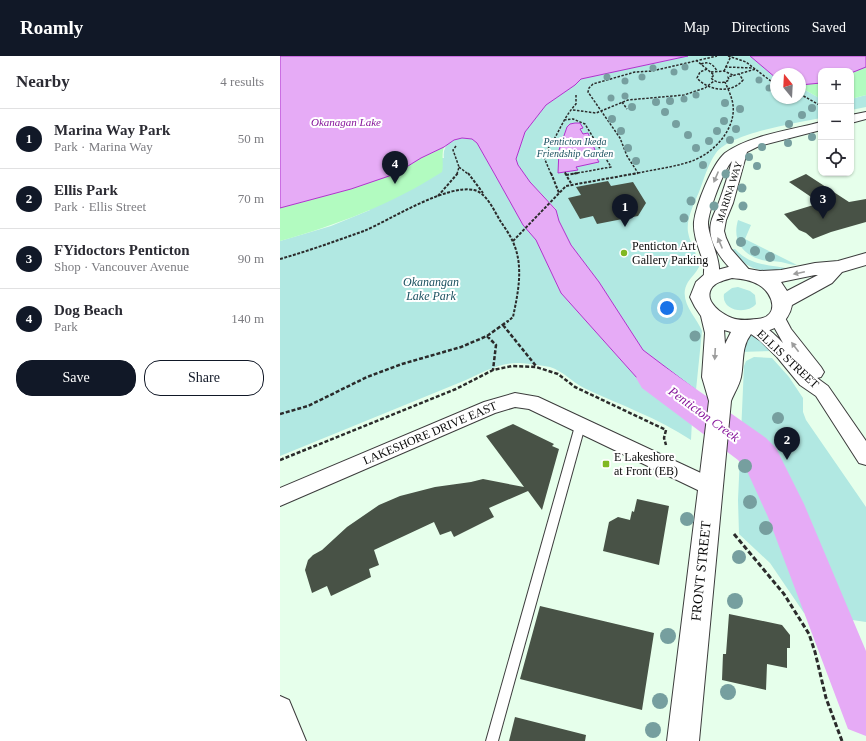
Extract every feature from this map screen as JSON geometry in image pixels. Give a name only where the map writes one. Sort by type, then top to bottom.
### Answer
[{"type":"street","points":[[854,118],[866,115]]},
{"type":"street","name":"MARINA WAY","points":[[711,278],[712,266],[702,230],[703,216],[717,174],[722,164],[730,156],[742,149],[764,140],[818,127]]},
{"type":"street","name":"MARINA WAY","points":[[742,149],[717,229],[718,241],[732,262],[752,275]]},
{"type":"street","points":[[838,267],[825,279],[780,310],[767,324],[749,328],[721,322],[711,316],[700,298],[702,287],[711,278],[721,274],[732,272],[752,275],[781,276],[815,269],[838,267],[866,259]]},
{"type":"street","points":[[752,275],[775,288],[780,295],[780,310]]},
{"type":"street","name":"ELLIS STREET","points":[[780,310],[784,332],[818,377],[822,391],[866,456]]},
{"type":"street","name":"FRONT STREET","points":[[711,316],[715,333],[713,377],[720,401]]},
{"type":"street","name":"ELLIS STREET","points":[[749,328],[767,337],[806,380],[822,391]]},
{"type":"street","name":"FRONT STREET","points":[[683,741],[720,401],[730,378],[732,355],[736,339],[749,328]]},
{"type":"street","name":"LAKESHORE DRIVE EAST","points":[[280,497],[490,407],[515,400],[532,402],[710,487]]},
{"type":"street","points":[[280,709],[293,741]]},
{"type":"lane","points":[[492,741],[580,426]]},
{"type":"path","points":[[638,173],[627,156],[620,138],[588,92],[589,88],[593,84],[635,72],[652,70],[717,56]]},
{"type":"path","points":[[728,56],[742,59],[770,80]]},
{"type":"path","points":[[724,71],[731,56]]},
{"type":"path","points":[[696,60],[714,75],[711,78],[714,81]]},
{"type":"path","points":[[701,64],[706,62],[714,64],[717,71]]},
{"type":"path","points":[[725,68],[756,69]]},
{"type":"path","points":[[707,69],[700,72],[697,78],[700,82],[707,86],[728,89],[736,87],[741,84],[743,80],[739,74]]},
{"type":"path","points":[[573,110],[591,113],[602,112],[622,102],[636,99],[673,97],[695,92],[714,81],[725,82],[729,80],[728,77],[756,69]]},
{"type":"path","points":[[711,72],[724,71],[733,76]]},
{"type":"path","points":[[513,241],[566,186],[638,173],[692,161],[699,158],[719,142],[728,130],[733,116],[732,100],[725,82]]},
{"type":"path","points":[[559,193],[542,155],[553,144],[564,120],[573,110],[577,99],[576,94]]},
{"type":"path","points":[[806,97],[818,104]]},
{"type":"path","points":[[622,102],[626,109]]},
{"type":"path","points":[[564,120],[573,119],[586,124],[611,167],[566,174],[572,185]]},
{"type":"path","points":[[280,414],[308,406],[372,375],[402,364],[461,347],[488,336],[513,317],[520,274],[517,249],[483,194],[467,172],[459,166],[453,150],[456,146]]},
{"type":"path","points":[[438,196],[453,180],[459,166]]},
{"type":"path","points":[[280,259],[320,247],[365,230],[438,196],[459,190],[473,190],[483,194]]},
{"type":"path","points":[[503,325],[536,367]]},
{"type":"path","points":[[488,336],[496,345],[493,370]]},
{"type":"path","points":[[280,460],[456,389],[493,370],[512,366],[536,367],[558,374],[575,387],[666,430]]},
{"type":"path","points":[[734,534],[773,580],[797,614],[809,635],[817,659],[822,685],[842,741]]},
{"type":"green space","name":"Penticton Ikeda Friendship Garden","points":[[688,56],[750,56],[770,73],[770,104],[806,104],[806,90],[818,97],[818,119],[749,134],[735,140],[724,146],[716,153],[708,167],[688,222],[688,232],[699,267],[688,282],[685,289],[686,301],[702,331],[696,390],[643,350],[599,282],[571,245],[559,221],[556,209],[530,182],[518,165],[516,159],[525,132],[546,105],[575,85],[581,79]]},
{"type":"green space","points":[[866,95],[866,107],[854,109],[854,98]]},
{"type":"green space","name":"Okanangan Lake Park","points":[[462,138],[472,139],[477,143],[523,225],[536,240],[561,293],[646,388],[692,421],[691,440],[652,418],[584,388],[555,369],[539,365],[513,363],[492,368],[280,456],[280,241],[331,226],[370,210],[349,190],[395,174],[421,158],[444,158],[444,150],[446,146],[454,140]]},
{"type":"green space","points":[[738,220],[751,225],[745,239],[797,265],[765,261],[755,258],[749,254],[740,246],[736,234]]},
{"type":"green space","points":[[735,249],[741,255],[754,262],[792,269],[772,271],[751,267],[737,258],[729,250]]},
{"type":"green space","points":[[738,287],[750,291],[755,295],[756,304],[747,309],[741,310],[730,308],[724,300],[724,294],[732,288]]},
{"type":"green space","points":[[751,334],[754,335],[774,351],[739,352]]},
{"type":"green space","points":[[754,357],[772,358],[789,377],[803,398],[803,412],[806,420],[866,507],[866,622],[804,613],[770,563],[739,534],[738,500],[744,366],[746,361]]},
{"type":"sand","points":[[866,67],[866,95],[854,98],[854,72]]},
{"type":"sand","points":[[818,83],[818,97],[806,90],[806,84]]},
{"type":"sand","points":[[444,147],[442,172],[404,194],[343,221],[280,241],[280,208],[351,189],[395,174],[421,158]]},
{"type":"water","name":"Okanagan Lake","points":[[280,56],[688,56],[581,79],[575,85],[546,105],[525,132],[516,159],[518,165],[530,182],[556,210],[559,221],[571,245],[599,282],[643,350],[696,390],[692,421],[646,388],[561,293],[536,240],[523,225],[477,143],[472,139],[462,138],[454,140],[395,174],[351,189],[280,208]]},
{"type":"water","points":[[750,56],[866,56],[866,67],[854,72],[854,68],[818,68],[818,83],[806,84],[806,68],[770,68],[770,73]]},
{"type":"water","points":[[580,123],[583,128],[580,129],[583,134],[588,133],[595,150],[592,151],[599,162],[576,167],[578,170],[558,173],[559,150],[567,127],[570,124]]},
{"type":"building","points":[[806,174],[849,202],[866,199],[866,222],[813,239],[806,233],[799,230],[784,214],[820,203],[789,182]]},
{"type":"building","points":[[608,181],[611,186],[633,182],[646,203],[638,216],[597,224],[593,216],[580,219],[568,198],[581,195],[576,187]]},
{"type":"building","points":[[513,424],[554,444],[552,446],[559,449],[542,510],[528,491],[489,508],[494,517],[454,537],[451,531],[440,535],[434,522],[374,550],[379,565],[369,569],[371,577],[331,596],[327,586],[312,593],[305,570],[308,560],[322,550],[347,527],[379,505],[400,496],[435,487],[483,479],[524,487],[486,436]]},
{"type":"building","points":[[637,499],[669,506],[659,565],[603,551],[609,522],[618,517],[630,520],[632,511],[634,512]]},
{"type":"building","points":[[540,606],[654,633],[642,710],[520,679]]},
{"type":"building","points":[[729,614],[782,625],[790,635],[790,648],[787,648],[787,668],[767,664],[766,690],[722,680],[723,654],[726,654]]},
{"type":"building","points":[[515,717],[586,735],[585,741],[509,741]]},
{"type":"waterway","name":"Penticton Creek","points":[[654,378],[752,449],[762,460],[789,517],[866,711]]},
{"type":"place","name":"Dog Beach","points":[[395,184]]},
{"type":"place","name":"FYidoctors Penticton","points":[[823,219]]},
{"type":"place","name":"Marina Way Park","points":[[625,227]]},
{"type":"place","name":"Penticton Art Gallery Parking","points":[[624,253]]},
{"type":"place","name":"Ellis Park","points":[[787,460]]},
{"type":"place","name":"E Lakeshore at Front (EB)","points":[[606,464]]}]
